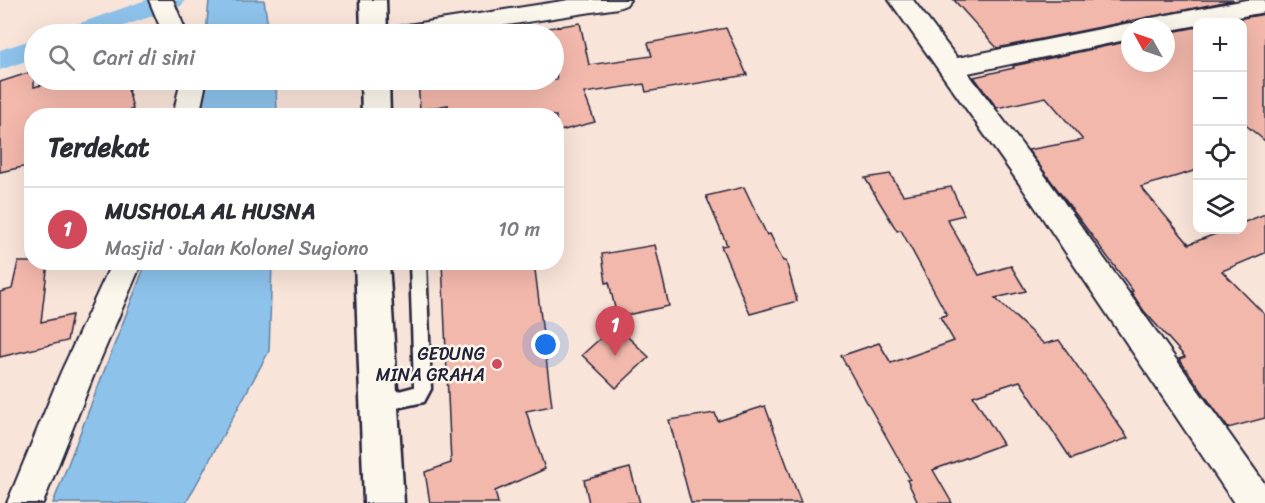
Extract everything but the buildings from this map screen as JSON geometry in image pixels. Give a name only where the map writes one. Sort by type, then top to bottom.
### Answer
[{"type":"street","points":[[373,0],[374,24]]},
{"type":"street","points":[[457,24],[580,2],[618,0]]},
{"type":"street","points":[[901,0],[952,68],[1256,503]]},
{"type":"street","points":[[163,4],[171,24]]},
{"type":"street","points":[[1175,21],[1265,4]]},
{"type":"street","points":[[952,68],[1121,33]]},
{"type":"street","points":[[188,108],[192,90]]},
{"type":"street","points":[[375,90],[376,108]]},
{"type":"street","points":[[25,503],[73,383],[123,270]]},
{"type":"street","points":[[377,270],[378,404],[384,503]]},
{"type":"lane","points":[[378,404],[418,396],[423,389],[418,270]]},
{"type":"water","points":[[209,0],[264,0],[268,24],[207,24]]},
{"type":"water","points":[[201,90],[276,90],[277,108],[200,108]]},
{"type":"water","points":[[143,270],[272,270],[269,351],[186,503],[53,503]]},
{"type":"waterway","points":[[104,24],[172,0]]},
{"type":"waterway","points":[[0,60],[24,52]]},
{"type":"place","name":"MUSHOLA AL HUSNA","points":[[615,356]]},
{"type":"place","name":"GEDUNG MINA GRAHA","points":[[497,364]]}]
